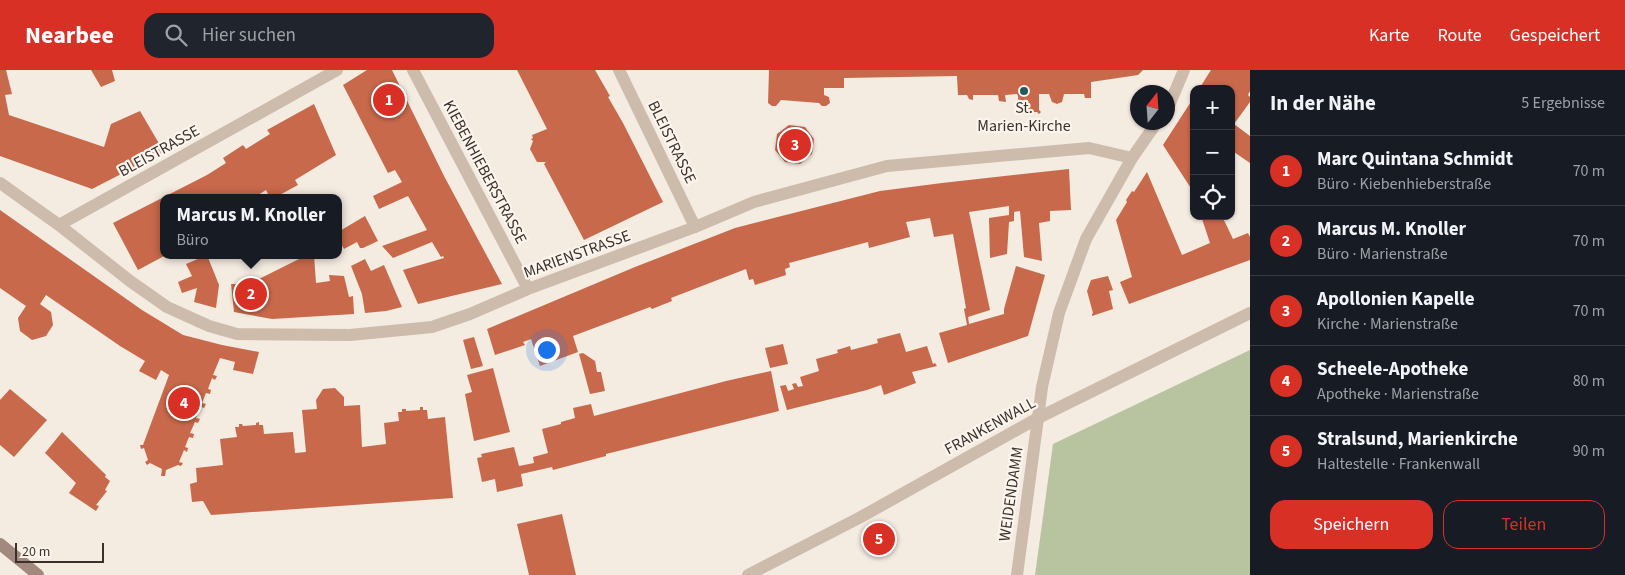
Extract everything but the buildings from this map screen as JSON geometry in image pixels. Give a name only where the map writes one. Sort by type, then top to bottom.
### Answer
[{"type":"main road","points":[[0,544],[38,575]]},
{"type":"street","name":"BLEISTRASSE","points":[[59,225],[337,70]]},
{"type":"street","name":"KIEBENHIEBERSTRASSE","points":[[414,70],[528,289]]},
{"type":"street","name":"BLEISTRASSE","points":[[619,70],[695,227]]},
{"type":"street","points":[[1175,91],[1184,70]]},
{"type":"street","name":"WEIDENDAMM","points":[[1017,575],[1042,387],[1059,313],[1086,239],[1132,158],[1151,130]]},
{"type":"street","name":"MARIENSTRASSE","points":[[59,225],[130,281],[167,307],[208,326],[237,334],[350,334],[432,326],[470,314],[528,289],[695,227],[754,202],[888,166],[1089,148],[1132,158]]},
{"type":"street","points":[[0,183],[59,225]]},
{"type":"street","name":"FRANKENWALL","points":[[748,575],[859,518],[1038,418],[1250,313]]},
{"type":"green space","points":[[1250,350],[1250,575],[1035,575],[1053,444]]},
{"type":"place","name":"St. Marien-Kirche","points":[[1024,91]]},
{"type":"place","name":"Marc Quintana Schmidt","points":[[389,100]]},
{"type":"place","name":"Apollonien Kapelle","points":[[795,145]]},
{"type":"place","name":"Marcus M. Knoller","points":[[251,294]]},
{"type":"place","name":"Scheele-Apotheke","points":[[184,403]]},
{"type":"place","name":"Stralsund, Marienkirche","points":[[879,539]]}]
